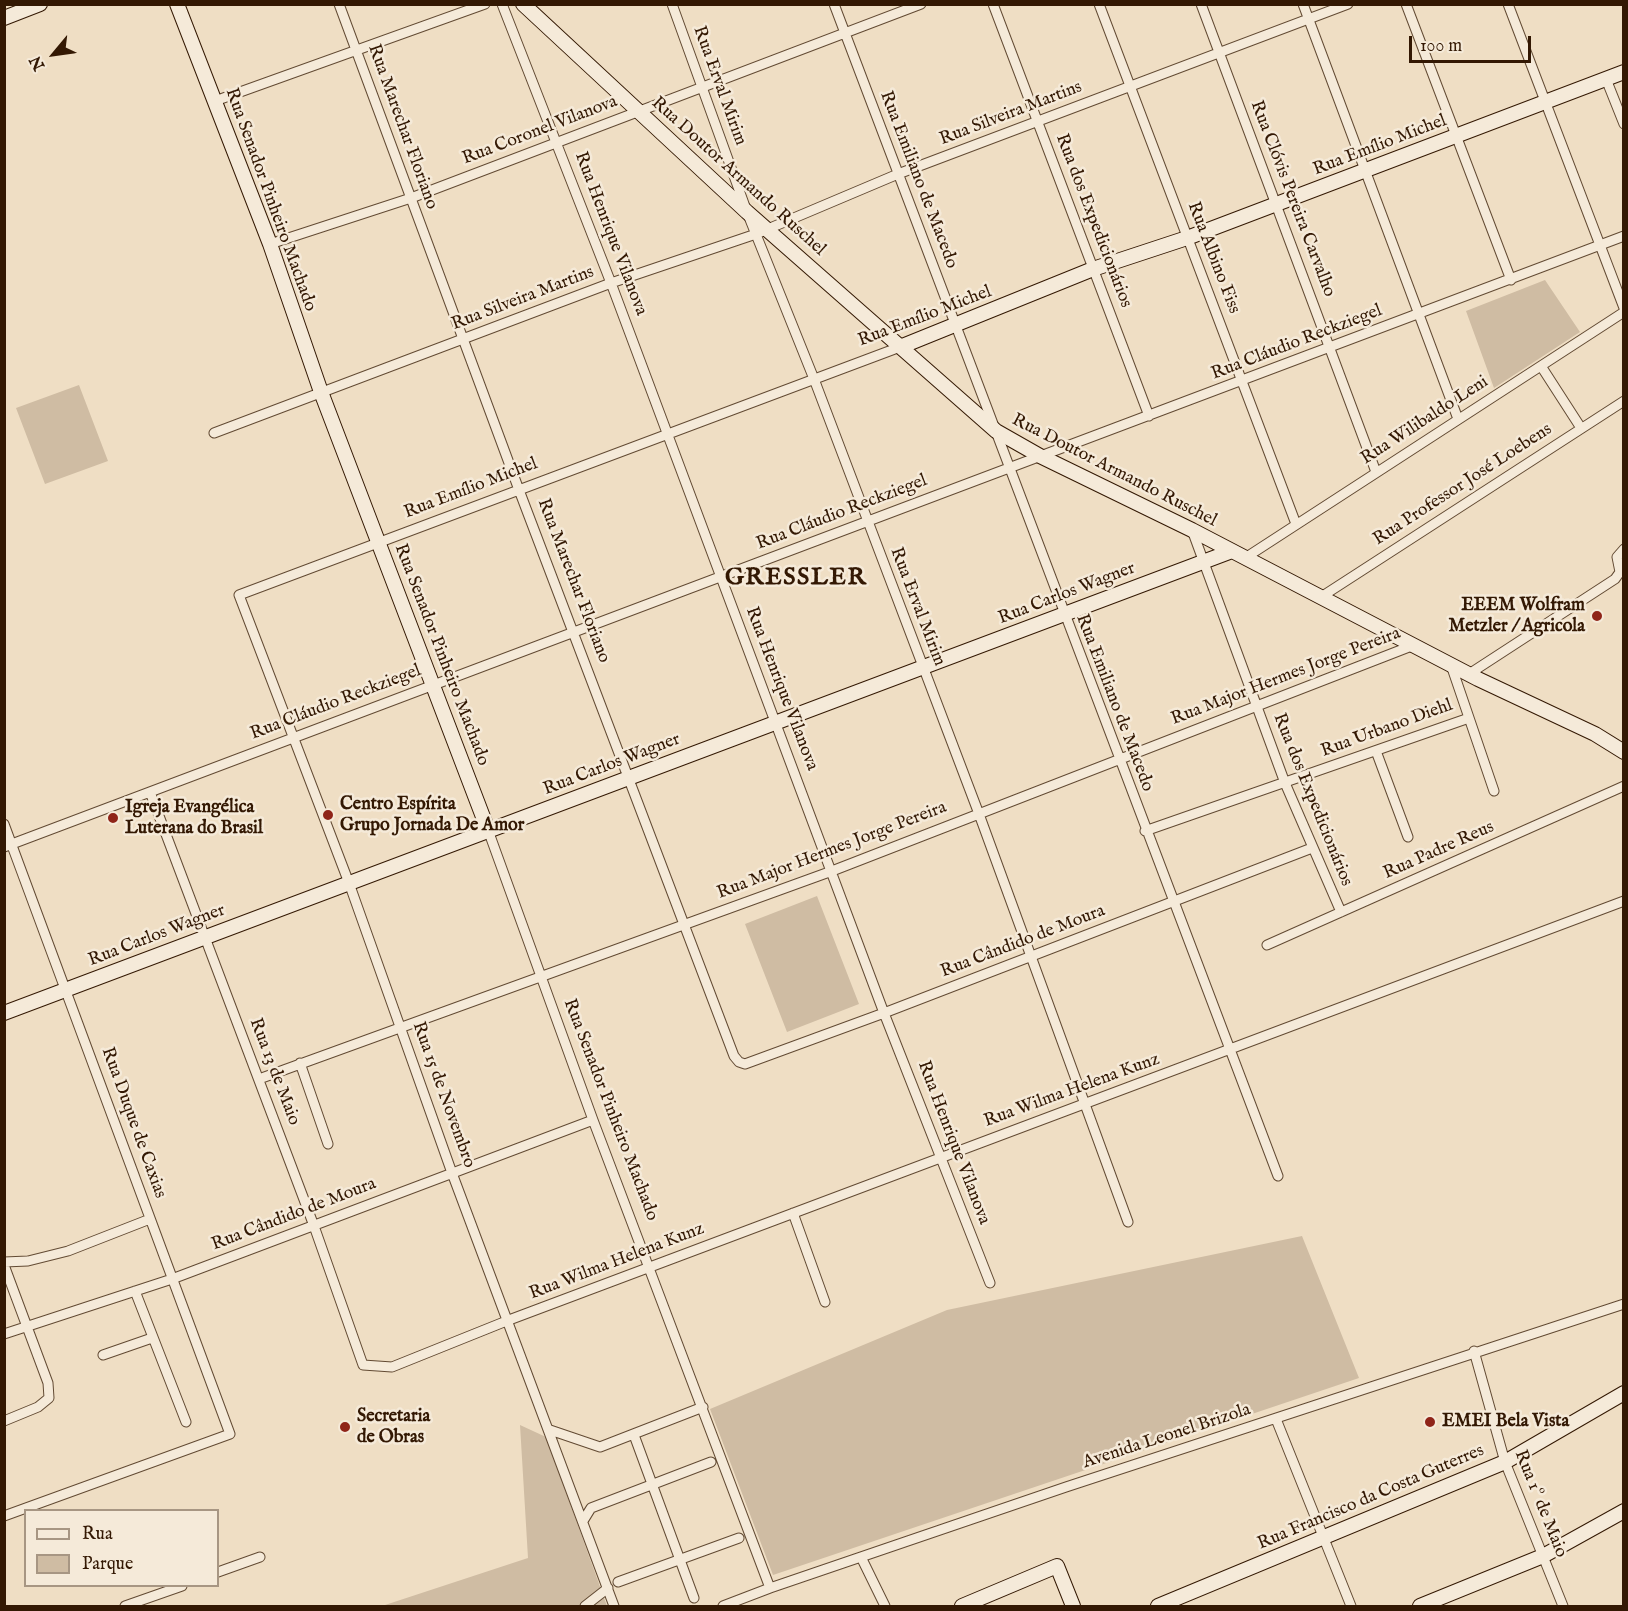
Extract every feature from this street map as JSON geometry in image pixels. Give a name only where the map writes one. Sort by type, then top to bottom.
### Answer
[{"type":"main road","points":[[4,18],[17,9],[40,4]]},
{"type":"main road","name":"Rua Senador Pinheiro Machado","points":[[177,4],[270,244],[321,392],[488,830]]},
{"type":"main road","name":"Rua Doutor Armando Ruschel","points":[[523,4],[747,212],[762,232],[996,431],[1040,456],[1192,530],[1451,665],[1595,734],[1623,752]]},
{"type":"main road","name":"Rua Emílio Michel","points":[[900,347],[1093,269],[1187,238],[1623,72]]},
{"type":"main road","name":"Rua Carlos Wagner","points":[[4,1012],[1232,551]]},
{"type":"main road","name":"Rua Francisco da Costa Guterres","points":[[1158,1606],[1505,1462],[1623,1393]]},
{"type":"main road","points":[[1420,1606],[1543,1556],[1623,1511]]},
{"type":"main road","points":[[962,1606],[1057,1566],[1073,1606]]},
{"type":"street","name":"Rua Marechar Floriano","points":[[339,4],[462,339],[575,631],[734,1056],[745,1064]]},
{"type":"street","points":[[215,101],[485,4]]},
{"type":"street","name":"Rua Henrique Vilanova","points":[[502,4],[611,283],[884,1013],[990,1283]]},
{"type":"street","name":"Rua Erval Mirim","points":[[672,4],[747,212]]},
{"type":"street","name":"Rua Emiliano de Macedo","points":[[834,4],[1010,467],[1118,760],[1278,1176]]},
{"type":"street","name":"Rua Coronel Vilanova","points":[[270,244],[411,198],[921,4]]},
{"type":"street","name":"Rua dos Expedicionários","points":[[993,4],[1149,416]]},
{"type":"street","name":"Rua Albino Fiss","points":[[1099,4],[1296,524]]},
{"type":"street","name":"Rua Clóvis Pereira Carvalho","points":[[1201,4],[1376,472]]},
{"type":"street","points":[[1303,4],[1458,419]]},
{"type":"street","name":"Rua Silveira Martins","points":[[214,433],[611,283],[762,232],[898,174],[1348,4]]},
{"type":"street","points":[[1406,4],[1510,280]]},
{"type":"street","points":[[1508,4],[1623,310]]},
{"type":"street","points":[[1606,79],[1623,124]]},
{"type":"street","name":"Rua Erval Mirim","points":[[762,232],[866,521],[979,814],[1128,1222]]},
{"type":"street","name":"Rua Cláudio Reckziegel","points":[[8,845],[866,521],[1330,349],[1623,236]]},
{"type":"street","name":"Rua Wilibaldo Leni","points":[[1245,558],[1541,366],[1623,310]]},
{"type":"street","name":"Rua Emílio Michel","points":[[239,595],[900,347]]},
{"type":"street","points":[[1541,366],[1581,428]]},
{"type":"street","name":"Rua Professor José Loebens","points":[[1321,597],[1623,401]]},
{"type":"street","name":"Rua dos Expedicionários","points":[[1192,530],[1285,783],[1341,912]]},
{"type":"street","points":[[1469,674],[1614,579],[1620,572],[1617,557],[1623,549]]},
{"type":"street","name":"Rua 15 de Novembro","points":[[239,595],[349,883],[452,1173],[509,1320],[614,1606]]},
{"type":"street","name":"Rua Major Hermes Jorge Pereira","points":[[259,1079],[832,871],[1414,645]]},
{"type":"street","points":[[1451,665],[1494,791]]},
{"type":"street","name":"Rua Urbano Diehl","points":[[1145,831],[1469,718]]},
{"type":"street","points":[[1376,751],[1408,837]]},
{"type":"street","name":"Rua Padre Reus","points":[[1267,945],[1623,786]]},
{"type":"street","name":"Rua 13 de Maio","points":[[150,792],[314,1226],[363,1365]]},
{"type":"street","name":"Rua Duque de Caxias","points":[[4,824],[8,845],[66,989],[230,1434],[4,1516]]},
{"type":"street","name":"Rua Senador Pinheiro Machado","points":[[488,830],[593,1120],[651,1267],[770,1588]]},
{"type":"street","name":"Rua Cândido de Moura","points":[[745,1064],[1173,904],[1312,848]]},
{"type":"street","name":"Rua Wilma Helena Kunz","points":[[363,1365],[392,1367],[509,1320],[1085,1103],[1230,1051],[1623,901]]},
{"type":"street","points":[[300,1063],[328,1144]]},
{"type":"street","name":"Rua Cândido de Moura","points":[[4,1334],[172,1279],[593,1120]]},
{"type":"street","points":[[793,1213],[825,1302]]},
{"type":"street","points":[[4,1421],[38,1407],[49,1398],[48,1383],[4,1263],[28,1261],[68,1251],[150,1219]]},
{"type":"street","points":[[135,1291],[186,1422]]},
{"type":"street","name":"Avenida Leonel Brizola","points":[[723,1606],[861,1557],[1474,1351],[1623,1304]]},
{"type":"street","points":[[103,1355],[152,1338]]},
{"type":"street","name":"Rua 1º de Maio","points":[[1474,1351],[1505,1462],[1563,1606]]},
{"type":"street","points":[[550,1431],[600,1448],[703,1407]]},
{"type":"street","points":[[1275,1419],[1351,1606]]},
{"type":"street","points":[[634,1435],[694,1598]]},
{"type":"street","points":[[583,1521],[591,1508],[711,1462]]},
{"type":"street","points":[[618,1582],[739,1538]]},
{"type":"street","points":[[219,1572],[260,1557]]},
{"type":"street","points":[[861,1557],[885,1606]]},
{"type":"street","points":[[125,1606],[179,1587]]},
{"type":"street","points":[[585,1606],[608,1588]]},
{"type":"green space","points":[[1545,280],[1580,332],[1494,388],[1466,311]]},
{"type":"green space","points":[[79,385],[108,461],[45,484],[16,408]]},
{"type":"green space","points":[[817,896],[859,1004],[787,1032],[745,924]]},
{"type":"green space","points":[[1302,1236],[1359,1378],[773,1575],[710,1409],[947,1310]]},
{"type":"green space","points":[[520,1425],[546,1437],[607,1606],[382,1606],[528,1558]]},
{"type":"place","name":"EEEM Wolfram Metzler / Agricola","points":[[1597,616]]},
{"type":"place","name":"Centro Espírita Grupo Jornada De Amor","points":[[328,815]]},
{"type":"place","name":"Igreja Evangélica Luterana do Brasil","points":[[113,818]]},
{"type":"place","name":"EMEI Bela Vista","points":[[1430,1422]]},
{"type":"place","name":"Secretaria de Obras","points":[[345,1427]]},
{"type":"district","name":"GRESSLER","points":[[796,579]]}]
